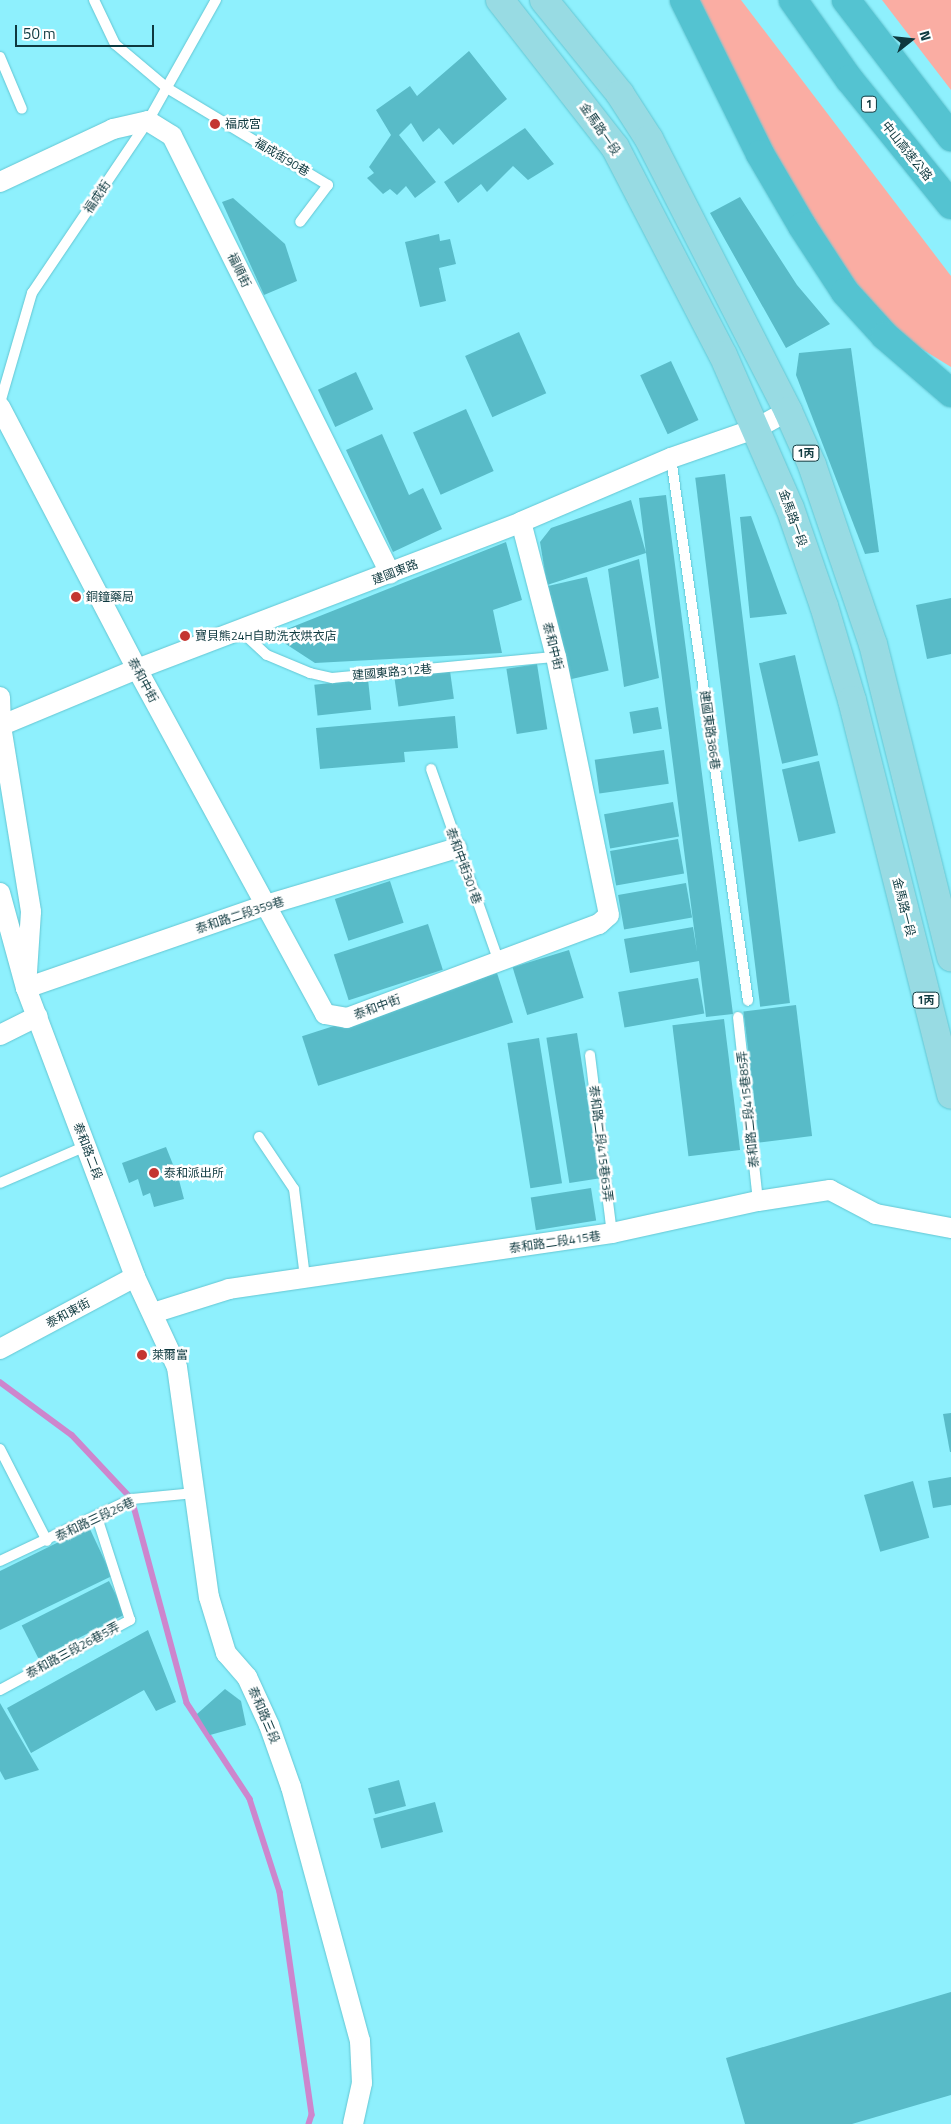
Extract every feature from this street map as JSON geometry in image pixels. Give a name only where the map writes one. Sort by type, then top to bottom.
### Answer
[{"type":"highway","points":[[684,0],[760,154],[802,226],[845,292],[885,336],[951,392]]},
{"type":"highway","name":"中山高速公路","points":[[793,0],[849,79],[951,205]]},
{"type":"highway","points":[[846,0],[951,137]]},
{"type":"main road","name":"金馬路一段","points":[[500,0],[615,147],[723,354],[757,428],[790,508],[824,606],[852,700],[951,1095]]},
{"type":"main road","name":"1丙","points":[[544,0],[620,94],[649,139],[788,411],[818,483],[873,644],[951,958]]},
{"type":"street","points":[[0,182],[113,129],[148,121]]},
{"type":"street","name":"福順街","points":[[148,121],[172,136],[390,574]]},
{"type":"street","name":"泰和中街","points":[[0,405],[137,669],[325,1014],[347,1018],[599,924],[609,915],[556,657],[521,522]]},
{"type":"street","name":"建國東路","points":[[1,726],[137,669],[390,574],[521,522],[671,458],[757,428],[788,411]]},
{"type":"street","name":"泰和路二段","points":[[0,697],[1,726],[31,912],[26,988]]},
{"type":"street","name":"泰和路二段359巷","points":[[26,988],[266,905],[457,848]]},
{"type":"street","name":"泰和路二段","points":[[0,893],[26,988],[135,1276],[153,1313]]},
{"type":"street","points":[[0,1035],[38,1016]]},
{"type":"street","name":"泰和路二段415巷","points":[[153,1313],[229,1288],[612,1233],[758,1201],[830,1190],[876,1214],[951,1228]]},
{"type":"street","name":"泰和東街","points":[[0,1349],[135,1276]]},
{"type":"street","name":"泰和路三段","points":[[153,1313],[177,1367],[209,1596],[226,1653],[248,1678],[269,1725],[291,1787],[357,2031],[362,2083],[353,2124]]},
{"type":"lane","name":"福成街90巷","points":[[94,0],[115,44],[166,88],[328,185],[300,222]]},
{"type":"lane","name":"福成街","points":[[0,405],[32,293],[148,121],[216,0]]},
{"type":"lane","points":[[0,58],[22,109]]},
{"type":"lane","name":"建國東路386巷","points":[[671,458],[748,1001]]},
{"type":"lane","name":"建國東路312巷","points":[[241,631],[267,655],[310,673],[332,678],[556,657]]},
{"type":"lane","name":"泰和中街301巷","points":[[431,769],[457,848],[499,962]]},
{"type":"lane","name":"泰和路二段415巷85弄","points":[[738,1017],[758,1201]]},
{"type":"lane","name":"泰和路二段415巷63弄","points":[[590,1054],[612,1233]]},
{"type":"lane","points":[[259,1137],[294,1189],[305,1277]]},
{"type":"lane","points":[[0,1183],[86,1146]]},
{"type":"lane","points":[[0,1449],[47,1541]]},
{"type":"lane","name":"泰和路三段26巷","points":[[0,1561],[47,1541],[132,1499],[194,1493]]},
{"type":"lane","name":"泰和路三段26巷5弄","points":[[0,1690],[130,1620],[97,1517]]},
{"type":"shaded area","points":[[688,0],[741,0],[951,276],[951,367],[896,333],[813,229]]},
{"type":"shaded area","points":[[882,0],[951,0],[951,90]]},
{"type":"building","points":[[469,51],[507,99],[453,145],[439,128],[423,142],[411,123],[399,135],[436,182],[415,198],[406,186],[397,195],[390,189],[383,194],[367,178],[374,173],[369,167],[391,135],[376,110],[410,86],[417,96]]},
{"type":"building","points":[[525,128],[554,164],[528,180],[513,166],[487,192],[481,184],[458,203],[444,182]]},
{"type":"building","points":[[740,197],[797,285],[830,324],[786,348],[710,213]]},
{"type":"building","points":[[233,198],[285,244],[297,281],[264,295],[222,202]]},
{"type":"building","points":[[439,234],[440,241],[450,239],[456,264],[439,268],[446,301],[420,307],[405,242]]},
{"type":"building","points":[[519,332],[546,393],[492,417],[465,356]]},
{"type":"building","points":[[851,348],[879,552],[865,554],[796,375],[799,353]]},
{"type":"building","points":[[671,361],[698,420],[668,434],[640,375]]},
{"type":"building","points":[[356,372],[373,409],[335,427],[318,390]]},
{"type":"building","points":[[466,409],[494,471],[441,495],[413,433]]},
{"type":"building","points":[[382,434],[409,495],[423,488],[442,529],[393,552],[346,450]]},
{"type":"building","points":[[725,474],[790,1003],[760,1007],[695,478]]},
{"type":"building","points":[[666,495],[733,1014],[706,1017],[699,961],[630,973],[624,939],[693,927],[697,952],[639,498]]},
{"type":"building","points":[[631,500],[646,553],[547,585],[540,542],[551,528]]},
{"type":"building","points":[[751,516],[787,614],[750,618],[740,517]]},
{"type":"building","points":[[506,542],[522,600],[493,610],[502,653],[315,663],[272,635]]},
{"type":"building","points":[[639,559],[659,678],[624,687],[608,569]]},
{"type":"building","points":[[587,577],[609,671],[570,680],[548,586]]},
{"type":"building","points":[[951,598],[951,654],[927,659],[916,605]]},
{"type":"building","points":[[795,655],[818,755],[782,764],[759,663]]},
{"type":"building","points":[[537,664],[547,729],[517,734],[506,669]]},
{"type":"building","points":[[450,671],[454,699],[398,707],[395,679]]},
{"type":"building","points":[[368,679],[371,710],[318,715],[314,685]]},
{"type":"building","points":[[658,707],[662,729],[633,734],[629,712]]},
{"type":"building","points":[[455,716],[458,748],[404,752],[405,762],[320,769],[316,728]]},
{"type":"building","points":[[664,750],[669,784],[599,793],[595,760]]},
{"type":"building","points":[[819,761],[836,833],[799,842],[782,770]]},
{"type":"building","points":[[673,802],[679,836],[610,849],[604,814]]},
{"type":"building","points":[[678,839],[684,873],[616,885],[610,851]]},
{"type":"building","points":[[390,881],[404,923],[348,941],[335,899]]},
{"type":"building","points":[[686,883],[692,917],[624,929],[618,895]]},
{"type":"building","points":[[428,924],[443,970],[349,1000],[334,955]]},
{"type":"building","points":[[569,950],[584,998],[527,1015],[513,967]]},
{"type":"building","points":[[497,973],[513,1022],[318,1086],[302,1036]]},
{"type":"building","points":[[698,978],[704,1013],[624,1028],[618,992]]},
{"type":"building","points":[[796,1005],[812,1136],[759,1142],[743,1011]]},
{"type":"building","points":[[724,1019],[740,1150],[688,1156],[672,1025]]},
{"type":"building","points":[[577,1033],[600,1178],[569,1183],[546,1038]]},
{"type":"building","points":[[539,1038],[562,1183],[530,1188],[507,1043]]},
{"type":"building","name":"泰和派出所","points":[[166,1147],[174,1167],[180,1166],[184,1179],[179,1180],[184,1199],[154,1207],[150,1193],[143,1196],[138,1179],[129,1183],[122,1163]]},
{"type":"building","points":[[591,1188],[596,1221],[536,1230],[531,1198]]},
{"type":"building","points":[[951,1413],[951,1452],[950,1452],[943,1414]]},
{"type":"building","points":[[951,1477],[951,1505],[933,1508],[928,1481]]},
{"type":"building","points":[[913,1481],[929,1538],[880,1552],[864,1495]]},
{"type":"building","points":[[89,1527],[112,1576],[0,1630],[0,1571]]},
{"type":"building","points":[[109,1581],[126,1614],[38,1658],[22,1625]]},
{"type":"building","points":[[148,1630],[176,1702],[156,1711],[144,1690],[31,1753],[7,1708]]},
{"type":"building","points":[[225,1689],[241,1701],[246,1725],[210,1735],[197,1714]]},
{"type":"building","points":[[0,1703],[39,1770],[5,1780],[0,1771]]},
{"type":"building","points":[[399,1780],[406,1806],[375,1814],[368,1788]]},
{"type":"building","points":[[435,1802],[443,1832],[381,1849],[373,1819]]},
{"type":"building","points":[[951,1992],[951,2095],[852,2124],[745,2124],[726,2058]]},
{"type":"waterway","points":[[0,1382],[72,1435],[132,1499],[187,1703],[250,1799],[280,1892],[312,2115],[309,2124]]},
{"type":"place","name":"福成宮","points":[[215,124]]},
{"type":"place","name":"銅鐘藥局","points":[[76,597]]},
{"type":"place","name":"寶貝熊24H自助洗衣烘衣店","points":[[185,636]]},
{"type":"place","name":"泰和派出所","points":[[154,1173]]},
{"type":"place","name":"萊爾富","points":[[142,1355]]}]
